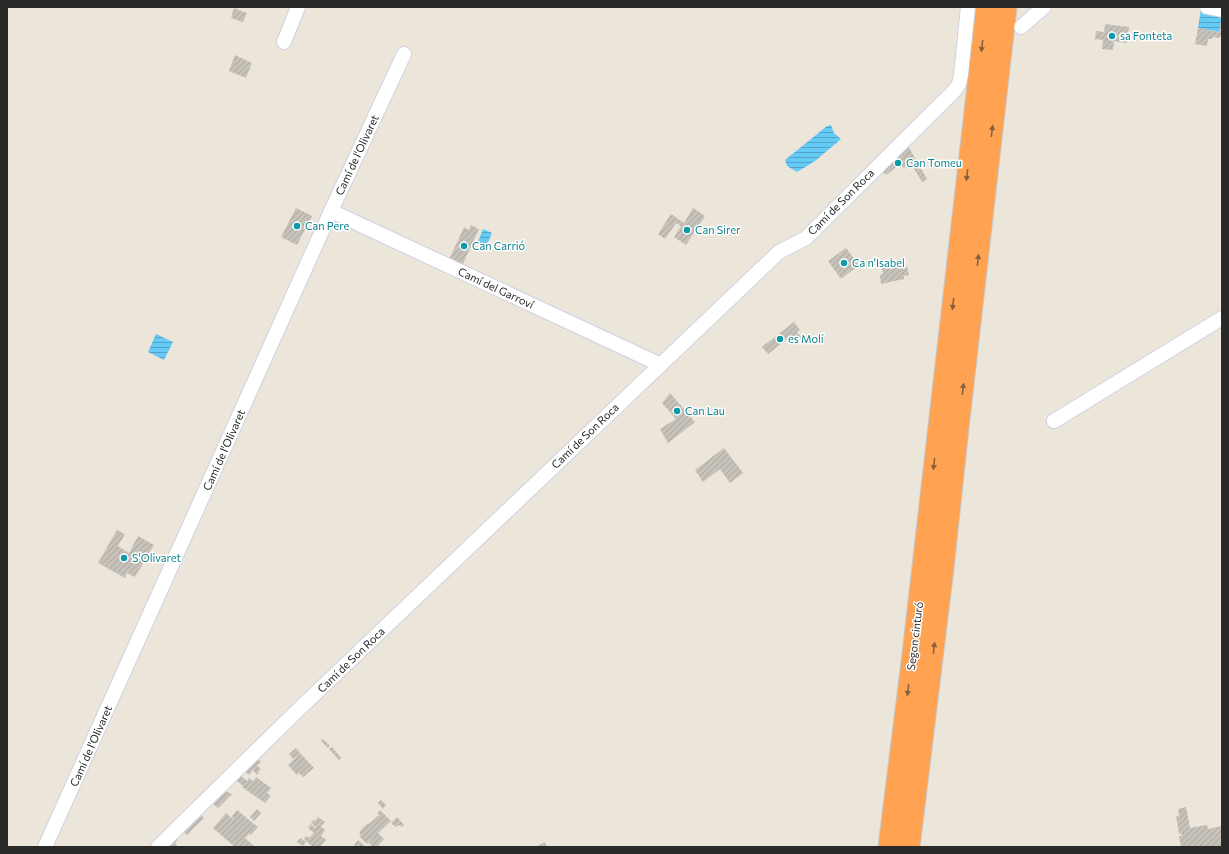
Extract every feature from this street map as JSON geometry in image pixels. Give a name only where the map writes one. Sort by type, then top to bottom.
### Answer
[{"type":"highway","name":"Segon cinturó","points":[[889,847],[906,713],[987,7]]},
{"type":"highway","points":[[909,847],[943,568],[1006,7]]},
{"type":"highway","points":[[876,847],[891,755],[906,713]]},
{"type":"highway","points":[[919,847],[928,764],[924,728]]},
{"type":"street","points":[[284,42],[298,7]]},
{"type":"street","name":"Camí de Son Roca","points":[[158,847],[298,710],[779,252],[806,238],[954,91],[959,84],[961,75],[968,7]]},
{"type":"street","points":[[1021,27],[1044,7]]},
{"type":"street","points":[[1207,7],[1222,10]]},
{"type":"street","name":"Camí de l'Olivaret","points":[[45,847],[331,211],[404,54]]},
{"type":"street","name":"Camí del Garroví","points":[[331,211],[661,365]]},
{"type":"street","points":[[1054,420],[1222,318]]},
{"type":"water","points":[[1201,9],[1222,17],[1219,32],[1198,28]]},
{"type":"water","points":[[831,125],[834,133],[841,139],[815,161],[797,172],[787,166],[785,160],[827,126]]},
{"type":"water","points":[[483,229],[492,233],[487,245],[478,242]]},
{"type":"water","points":[[156,334],[173,342],[164,360],[148,352]]},
{"type":"building","points":[[234,8],[247,13],[243,22],[231,18]]},
{"type":"building","points":[[1221,20],[1222,31],[1220,38],[1213,37],[1212,39],[1208,39],[1207,46],[1195,44],[1198,28],[1219,32]]},
{"type":"building","name":"sa Fonteta","points":[[1105,24],[1129,27],[1127,43],[1114,41],[1113,50],[1102,49],[1103,40],[1095,39],[1096,31],[1104,32]]},
{"type":"building","points":[[235,55],[252,63],[246,78],[229,71]]},
{"type":"building","name":"Can Tomeu","points":[[907,144],[927,179],[922,182],[910,162],[904,168],[900,164],[886,175],[880,169]]},
{"type":"building","name":"Can Pere","points":[[296,208],[312,216],[297,245],[281,237]]},
{"type":"building","name":"Can Sirer","points":[[693,208],[705,216],[686,245],[674,237],[681,226],[676,223],[665,239],[658,234],[671,214],[684,223]]},
{"type":"building","name":"Can Carrió","points":[[471,225],[479,229],[461,268],[448,262],[464,227],[469,230]]},
{"type":"building","name":"Ca n'Isabel","points":[[846,248],[859,265],[841,279],[828,261]]},
{"type":"building","points":[[901,264],[902,268],[907,267],[909,275],[904,276],[904,279],[881,284],[880,275],[883,274],[882,267]]},
{"type":"building","name":"es Molí","points":[[794,322],[800,330],[797,332],[801,337],[797,340],[792,335],[768,354],[762,347]]},
{"type":"building","name":"Can Lau","points":[[670,393],[695,422],[668,443],[660,429],[676,419],[662,403]]},
{"type":"building","points":[[724,448],[743,473],[730,483],[720,469],[703,482],[695,470]]},
{"type":"building","name":"S'Olivaret","points":[[117,530],[125,534],[118,546],[129,553],[138,536],[154,545],[135,577],[127,573],[125,578],[98,563]]},
{"type":"building","points":[[323,739],[330,746],[328,748],[321,741]]},
{"type":"building","points":[[332,747],[341,758],[339,760],[329,749]]},
{"type":"building","points":[[296,748],[300,753],[293,759],[289,754]]},
{"type":"building","points":[[300,753],[314,768],[303,777],[299,773],[297,775],[288,765]]},
{"type":"building","points":[[256,758],[261,762],[257,766],[261,769],[257,775],[253,770],[249,775],[244,771]]},
{"type":"building","points":[[240,775],[247,781],[249,778],[253,781],[256,777],[271,788],[267,793],[271,796],[265,803],[242,787],[243,786],[236,780]]},
{"type":"building","points":[[223,790],[232,794],[218,808],[211,802]]},
{"type":"building","points":[[381,800],[386,805],[383,809],[378,803]]},
{"type":"building","points":[[1186,807],[1190,828],[1207,825],[1208,829],[1222,826],[1222,847],[1181,847],[1179,836],[1182,836],[1181,833],[1179,834],[1176,816],[1179,816],[1178,809]]},
{"type":"building","points":[[257,809],[261,813],[254,821],[250,817]]},
{"type":"building","points":[[237,810],[258,827],[251,835],[249,834],[245,838],[255,847],[235,847],[213,828],[226,813],[233,819],[232,816]]},
{"type":"building","points":[[380,810],[391,821],[378,833],[384,839],[377,847],[373,847],[369,843],[375,836],[367,844],[359,836],[361,835],[359,832],[368,823],[369,824],[380,816],[377,813]]},
{"type":"building","points":[[199,813],[204,818],[187,835],[182,830]]},
{"type":"building","points":[[318,817],[325,822],[321,826],[315,821]]},
{"type":"building","points":[[397,817],[404,825],[402,827],[399,825],[396,827],[391,823]]},
{"type":"building","points":[[314,820],[325,830],[321,836],[326,840],[320,847],[313,847],[304,839],[306,836],[309,838],[314,833],[308,828],[311,824],[315,828],[316,827],[311,823]]},
{"type":"building","points":[[175,837],[178,839],[175,844],[179,847],[166,847]]},
{"type":"building","points":[[300,838],[306,842],[303,846],[297,842]]},
{"type":"building","points":[[358,840],[364,845],[362,847],[356,847],[354,845]]},
{"type":"building","points":[[545,842],[547,847],[536,847]]},
{"type":"place","name":"sa Fonteta","points":[[1112,36]]},
{"type":"place","name":"Can Tomeu","points":[[898,163]]},
{"type":"place","name":"Can Pere","points":[[297,226]]},
{"type":"place","name":"Can Sirer","points":[[687,230]]},
{"type":"place","name":"Can Carrió","points":[[464,246]]},
{"type":"place","name":"Ca n'Isabel","points":[[844,263]]},
{"type":"place","name":"es Molí","points":[[780,339]]},
{"type":"place","name":"Can Lau","points":[[677,411]]},
{"type":"place","name":"S'Olivaret","points":[[124,558]]}]
